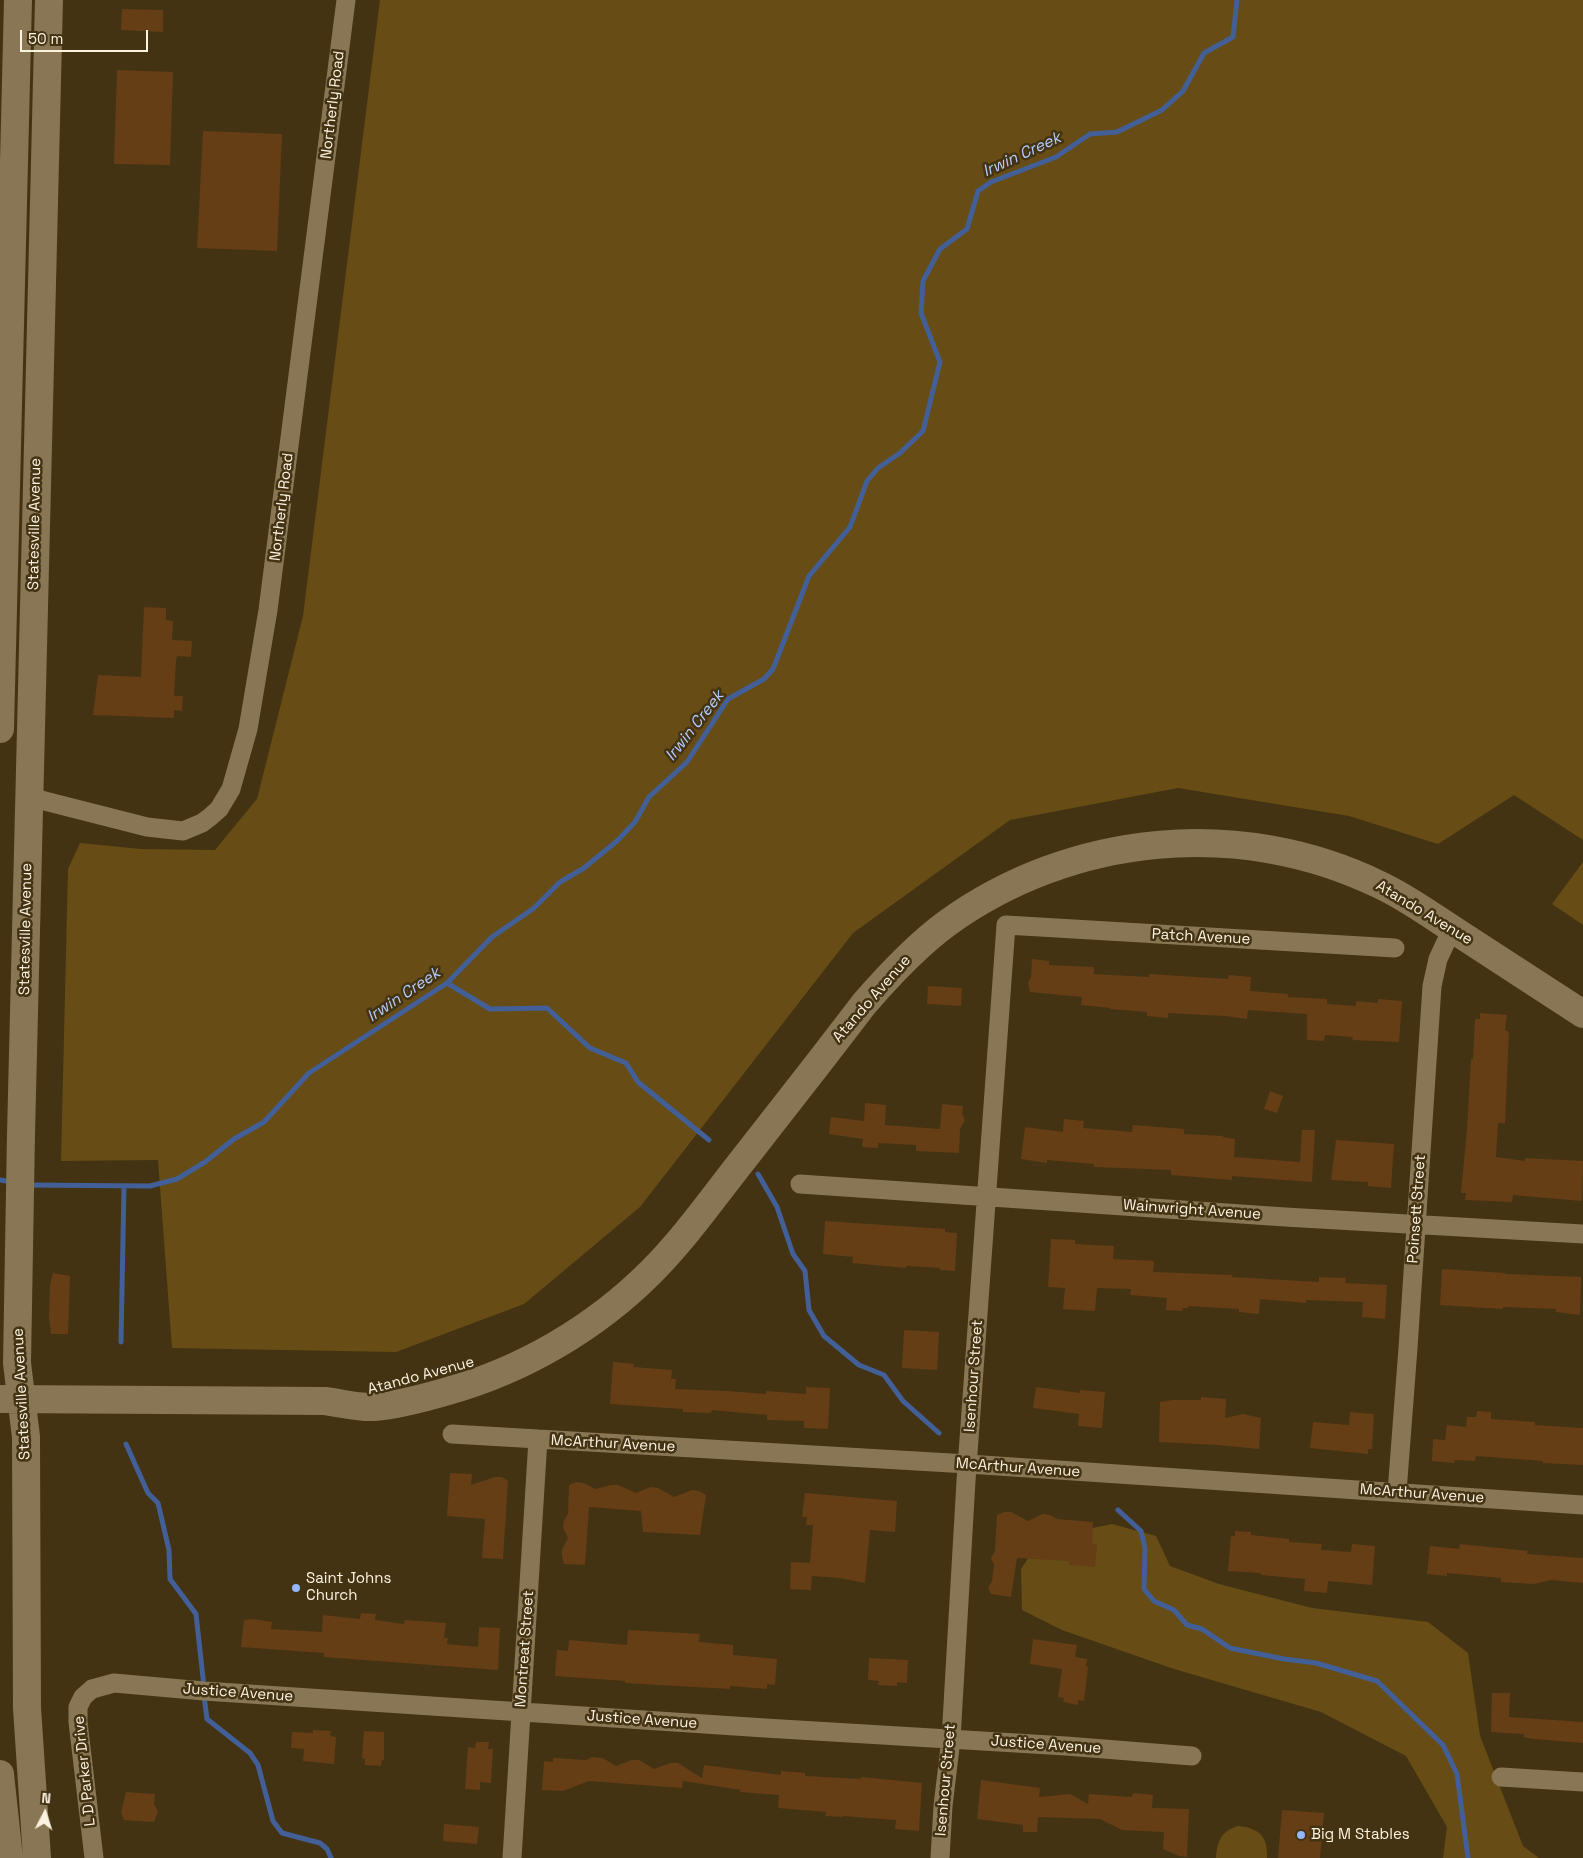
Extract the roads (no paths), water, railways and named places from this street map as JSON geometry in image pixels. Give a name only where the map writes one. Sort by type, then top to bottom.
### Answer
[{"type":"main road","name":"Statesville Avenue","points":[[0,729],[18,0]]},
{"type":"main road","name":"Statesville Avenue","points":[[37,1858],[27,1708],[26,1437],[11,1399],[17,1363],[49,0]]},
{"type":"main road","name":"Atando Avenue","points":[[325,1401],[370,1389],[421,1379],[481,1360],[540,1332],[590,1299],[637,1259],[666,1227],[850,992],[889,948],[936,909],[968,888],[1003,868],[1058,846],[1094,836],[1131,829],[1198,824],[1261,829],[1312,840],[1368,858],[1408,878],[1583,992]]},
{"type":"main road","name":"Atando Avenue","points":[[11,1399],[325,1401],[373,1407],[416,1399],[466,1386],[531,1358],[567,1338],[601,1314],[651,1272],[676,1244],[864,1004],[902,962],[931,936],[962,913],[994,894],[1029,877],[1082,858],[1134,847],[1199,843],[1251,846],[1308,858],[1360,876],[1399,895],[1583,1014]]},
{"type":"main road","points":[[0,1774],[9,1858]]},
{"type":"street","name":"Northerly Road","points":[[29,796],[147,827],[183,831],[202,823],[210,817],[219,809],[231,789],[248,729],[268,610],[346,0]]},
{"type":"street","points":[[2,592],[34,594]]},
{"type":"street","name":"Patch Avenue","points":[[1006,925],[1395,948]]},
{"type":"street","name":"Isenhour Street","points":[[940,1858],[943,1806],[951,1739],[986,1196],[1006,925]]},
{"type":"street","name":"Poinsett Street","points":[[1397,1492],[1432,986],[1438,959],[1452,929]]},
{"type":"street","name":"Wainwright Avenue","points":[[800,1184],[1285,1217],[1583,1234]]},
{"type":"street","name":"McArthur Avenue","points":[[452,1434],[968,1464],[1583,1505]]},
{"type":"street","name":"Montreat Street","points":[[512,1858],[538,1439]]},
{"type":"street","name":"Justice Avenue","points":[[92,1689],[114,1683],[1192,1756]]},
{"type":"street","name":"L D Parker Drive","points":[[92,1689],[83,1697],[78,1706],[78,1722],[94,1858]]},
{"type":"street","points":[[1501,1777],[1583,1782]]},
{"type":"waterway","name":"Irwin Creek","points":[[28,1185],[150,1186],[177,1179],[205,1162],[234,1139],[264,1122],[309,1073],[447,983],[492,937],[534,908],[560,882],[584,868],[617,841],[635,822],[649,797],[687,762],[728,699],[764,679],[773,669],[809,576],[850,527],[867,481],[878,468],[900,453],[923,431],[940,362],[921,313],[923,281],[940,249],[967,229],[978,191],[991,182],[1056,157],[1090,134],[1117,132],[1162,110],[1183,91],[1204,53],[1233,37],[1237,0]]},
{"type":"waterway","points":[[447,983],[490,1009],[547,1008],[590,1048],[626,1063],[638,1082],[709,1140]]},
{"type":"waterway","points":[[758,1174],[777,1207],[793,1254],[805,1271],[809,1310],[824,1336],[859,1365],[884,1375],[903,1401],[939,1433]]},
{"type":"waterway","name":"Irwin Creek","points":[[0,1180],[12,1182]]},
{"type":"waterway","points":[[121,1342],[124,1186]]},
{"type":"waterway","points":[[126,1444],[148,1493],[158,1503],[169,1550],[170,1579],[196,1614],[204,1687]]},
{"type":"waterway","points":[[1118,1510],[1141,1531],[1145,1548],[1144,1589],[1154,1601],[1174,1610],[1187,1625],[1202,1629],[1230,1648],[1284,1659],[1316,1663],[1377,1681],[1443,1745],[1457,1774],[1468,1858]]},
{"type":"waterway","points":[[204,1696],[207,1719],[250,1753],[258,1765],[273,1821],[282,1833],[320,1843],[327,1849],[331,1858]]},
{"type":"place","name":"Saint Johns Church","points":[[296,1588]]},
{"type":"place","name":"Big M Stables","points":[[1301,1835]]}]
